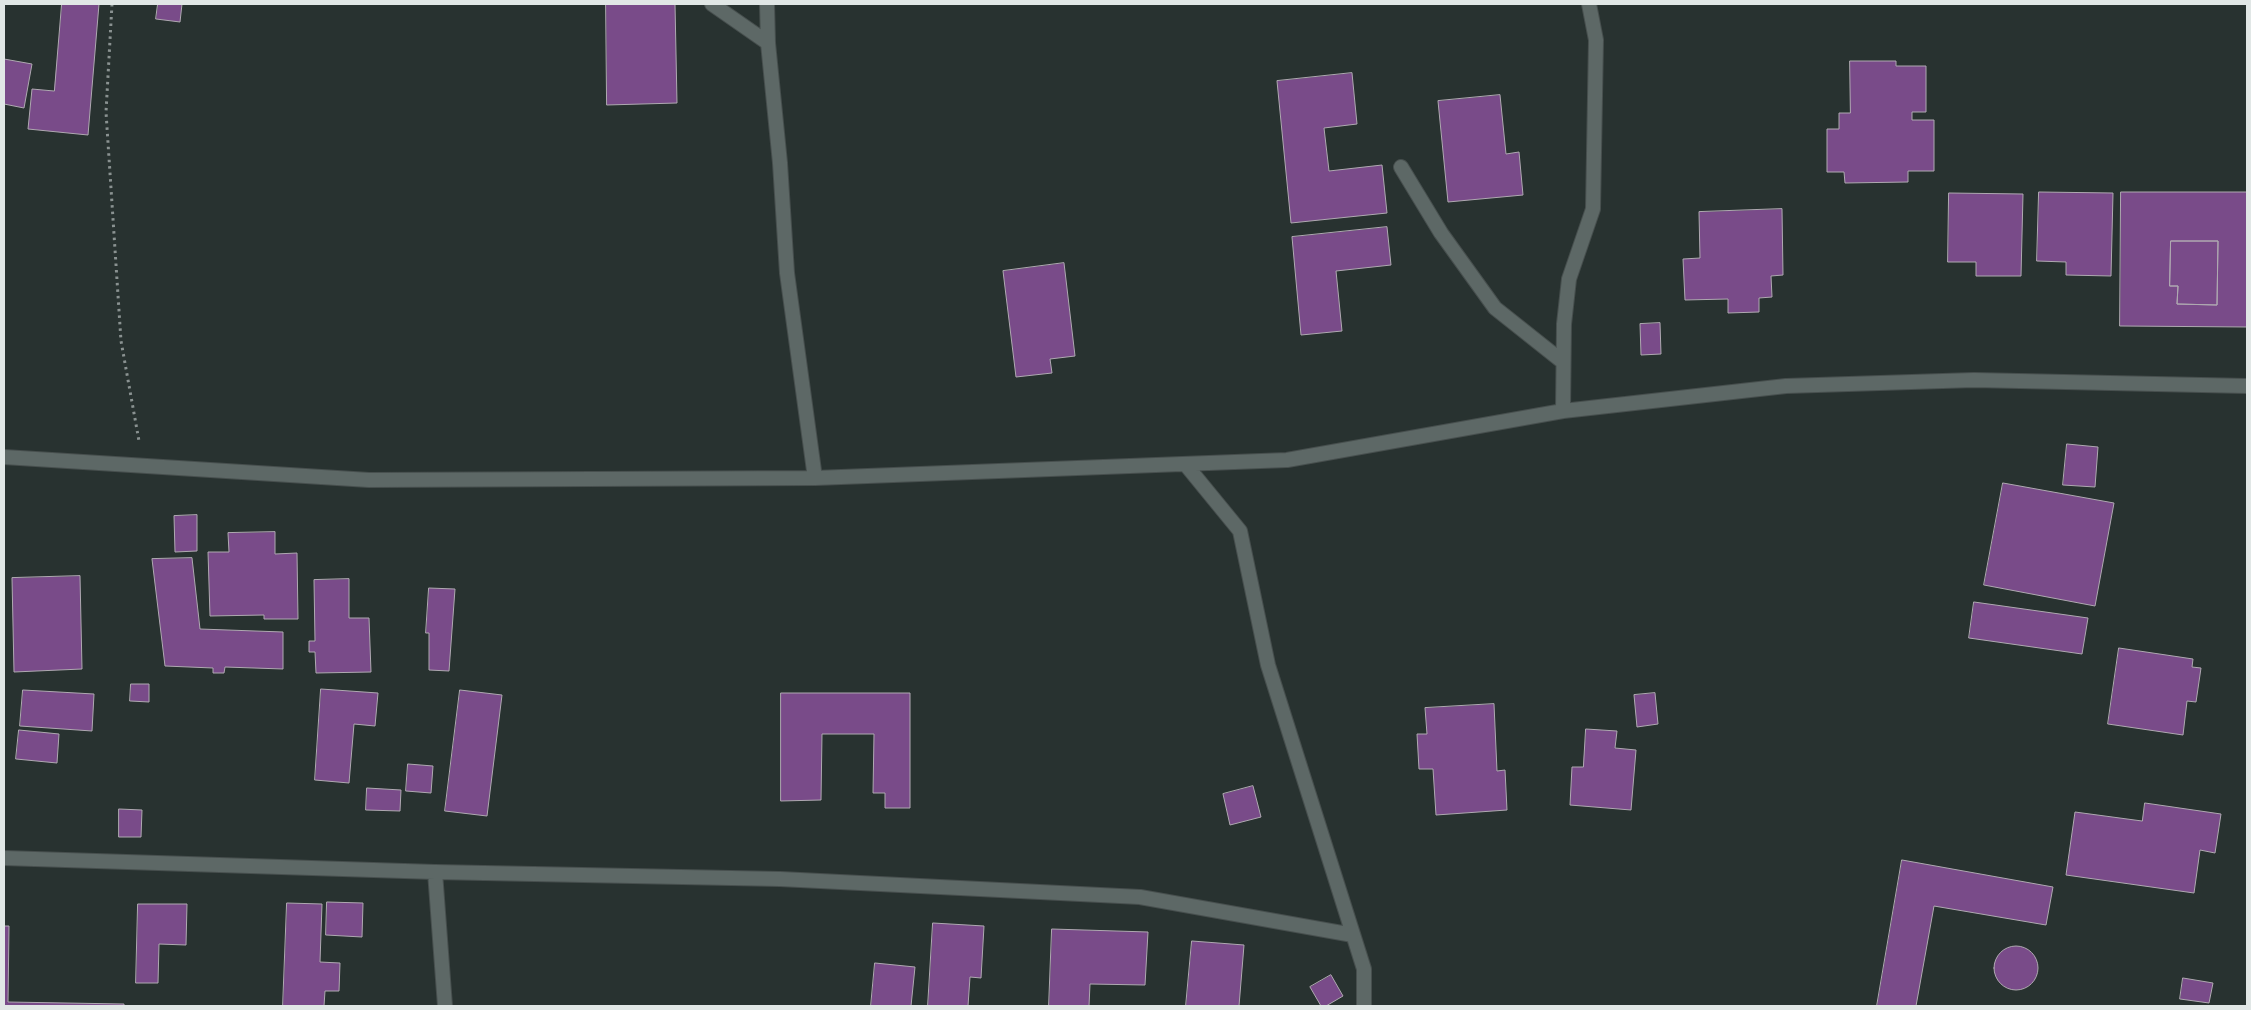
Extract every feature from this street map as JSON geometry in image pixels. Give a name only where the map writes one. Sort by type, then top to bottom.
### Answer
[{"type":"street","points":[[712,4],[768,42]]},
{"type":"street","points":[[767,4],[768,42],[780,163],[787,273],[815,478]]},
{"type":"street","points":[[1563,411],[1564,324],[1569,279],[1593,209],[1596,40],[1590,4]]},
{"type":"street","points":[[1401,167],[1440,233],[1495,308],[1563,362]]},
{"type":"street","points":[[4,457],[369,480],[815,478],[1287,460],[1563,411],[1806,386],[1974,380],[2247,386]]},
{"type":"street","points":[[1186,465],[1240,531],[1268,665],[1364,969],[1364,1006]]},
{"type":"street","points":[[4,858],[435,872],[780,879],[1140,897],[1353,935]]},
{"type":"street","points":[[435,872],[445,1006]]},
{"type":"path","points":[[112,4],[106,122],[122,341],[144,466]]},
{"type":"building","points":[[62,4],[99,4],[88,135],[28,129],[32,89],[54,91]]},
{"type":"building","points":[[158,4],[182,4],[180,22],[156,19]]},
{"type":"building","points":[[606,4],[675,4],[677,103],[607,105]]},
{"type":"building","points":[[4,59],[32,64],[24,108],[4,104]]},
{"type":"building","points":[[1850,61],[1896,61],[1896,66],[1926,66],[1926,112],[1912,112],[1912,120],[1934,120],[1934,171],[1908,171],[1908,182],[1845,183],[1844,172],[1827,172],[1827,129],[1839,129],[1839,113],[1850,113]]},
{"type":"building","points":[[1352,73],[1357,124],[1324,128],[1329,171],[1382,165],[1387,213],[1291,223],[1277,81]]},
{"type":"building","points":[[1500,95],[1506,154],[1519,152],[1523,195],[1448,202],[1438,101]]},
{"type":"building","points":[[2039,192],[2113,193],[2111,276],[2066,275],[2066,262],[2037,261]]},
{"type":"building","points":[[2121,192],[2247,192],[2247,327],[2120,326]],"holes":[[[2171,241],[2218,241],[2217,305],[2177,304],[2178,286],[2170,286]]]},
{"type":"building","points":[[1949,193],[2023,194],[2021,276],[1976,276],[1976,262],[1948,262]]},
{"type":"building","points":[[1782,209],[1783,275],[1771,276],[1772,297],[1759,298],[1759,312],[1728,313],[1728,299],[1685,300],[1683,259],[1700,258],[1699,212]]},
{"type":"building","points":[[1387,227],[1391,265],[1336,271],[1342,331],[1301,335],[1292,237]]},
{"type":"building","points":[[2171,241],[2218,241],[2217,305],[2177,304],[2178,286],[2170,286]]},
{"type":"building","points":[[1064,263],[1075,356],[1050,359],[1052,373],[1016,377],[1003,271]]},
{"type":"building","points":[[1660,323],[1661,354],[1641,355],[1640,324]]},
{"type":"building","points":[[2067,444],[2098,447],[2095,487],[2063,485]]},
{"type":"building","points":[[2003,483],[2114,503],[2095,606],[1984,585]]},
{"type":"building","points":[[197,515],[197,551],[175,552],[174,516]]},
{"type":"building","points":[[275,532],[275,554],[297,553],[298,619],[264,619],[264,615],[210,616],[208,552],[229,552],[228,533]]},
{"type":"building","points":[[192,558],[200,629],[283,632],[283,669],[225,667],[224,673],[213,673],[213,668],[165,666],[152,559]]},
{"type":"building","points":[[80,576],[82,669],[14,672],[12,578]]},
{"type":"building","points":[[349,579],[349,618],[369,618],[371,672],[316,673],[315,652],[309,652],[309,641],[315,641],[314,580]]},
{"type":"building","points":[[429,588],[455,589],[449,671],[429,670],[429,633],[426,633]]},
{"type":"building","points":[[1974,602],[2088,618],[2082,654],[1969,638]]},
{"type":"building","points":[[2119,648],[2193,659],[2192,667],[2201,668],[2196,702],[2187,701],[2183,735],[2108,724]]},
{"type":"building","points":[[131,684],[149,684],[149,702],[130,701]]},
{"type":"building","points":[[321,689],[378,693],[375,726],[354,724],[349,783],[315,780]]},
{"type":"building","points":[[23,690],[94,694],[92,731],[20,726]]},
{"type":"building","points":[[460,690],[502,695],[487,816],[445,811]]},
{"type":"building","points":[[781,693],[910,693],[910,808],[885,808],[885,793],[873,793],[874,734],[822,734],[821,800],[781,801]]},
{"type":"building","points":[[1655,693],[1658,724],[1637,727],[1634,695]]},
{"type":"building","points":[[1494,704],[1497,771],[1505,770],[1507,810],[1436,815],[1433,769],[1419,769],[1417,734],[1427,734],[1425,708]]},
{"type":"building","points":[[1586,729],[1617,731],[1615,748],[1636,750],[1631,810],[1570,805],[1572,767],[1583,767]]},
{"type":"building","points":[[19,730],[59,734],[57,763],[16,759]]},
{"type":"building","points":[[408,764],[433,766],[431,793],[406,791]]},
{"type":"building","points":[[1253,786],[1261,817],[1230,825],[1223,794]]},
{"type":"building","points":[[367,788],[401,790],[400,811],[366,810]]},
{"type":"building","points":[[2145,803],[2221,814],[2215,853],[2200,850],[2194,893],[2066,875],[2075,812],[2142,821]]},
{"type":"building","points":[[119,809],[142,810],[141,837],[119,837]]},
{"type":"building","points":[[1902,860],[2053,887],[2046,925],[1934,906],[1916,1006],[1877,1006]]},
{"type":"building","points":[[327,902],[363,903],[362,937],[326,935]]},
{"type":"building","points":[[287,903],[322,904],[320,962],[340,963],[339,991],[325,991],[324,1006],[283,1006]]},
{"type":"building","points":[[138,904],[187,904],[186,945],[159,944],[158,983],[136,983]]},
{"type":"building","points":[[933,923],[984,926],[981,978],[970,977],[968,1006],[928,1006]]},
{"type":"building","points":[[4,926],[9,926],[8,1002],[124,1004],[124,1006],[4,1006]]},
{"type":"building","points":[[1052,929],[1148,932],[1145,985],[1090,984],[1089,1006],[1049,1006]]},
{"type":"building","points":[[1192,941],[1244,945],[1239,1006],[1186,1006]]},
{"type":"building","points":[[2012,946],[2020,946],[2032,952],[2038,968],[2032,984],[2020,990],[2012,990],[2000,984],[1994,972],[1994,964],[2000,952]]},
{"type":"building","points":[[875,963],[915,967],[911,1006],[871,1006]]},
{"type":"building","points":[[1331,975],[1343,996],[1326,1006],[1321,1006],[1310,987]]},
{"type":"building","points":[[2183,978],[2213,983],[2209,1003],[2180,999]]}]
